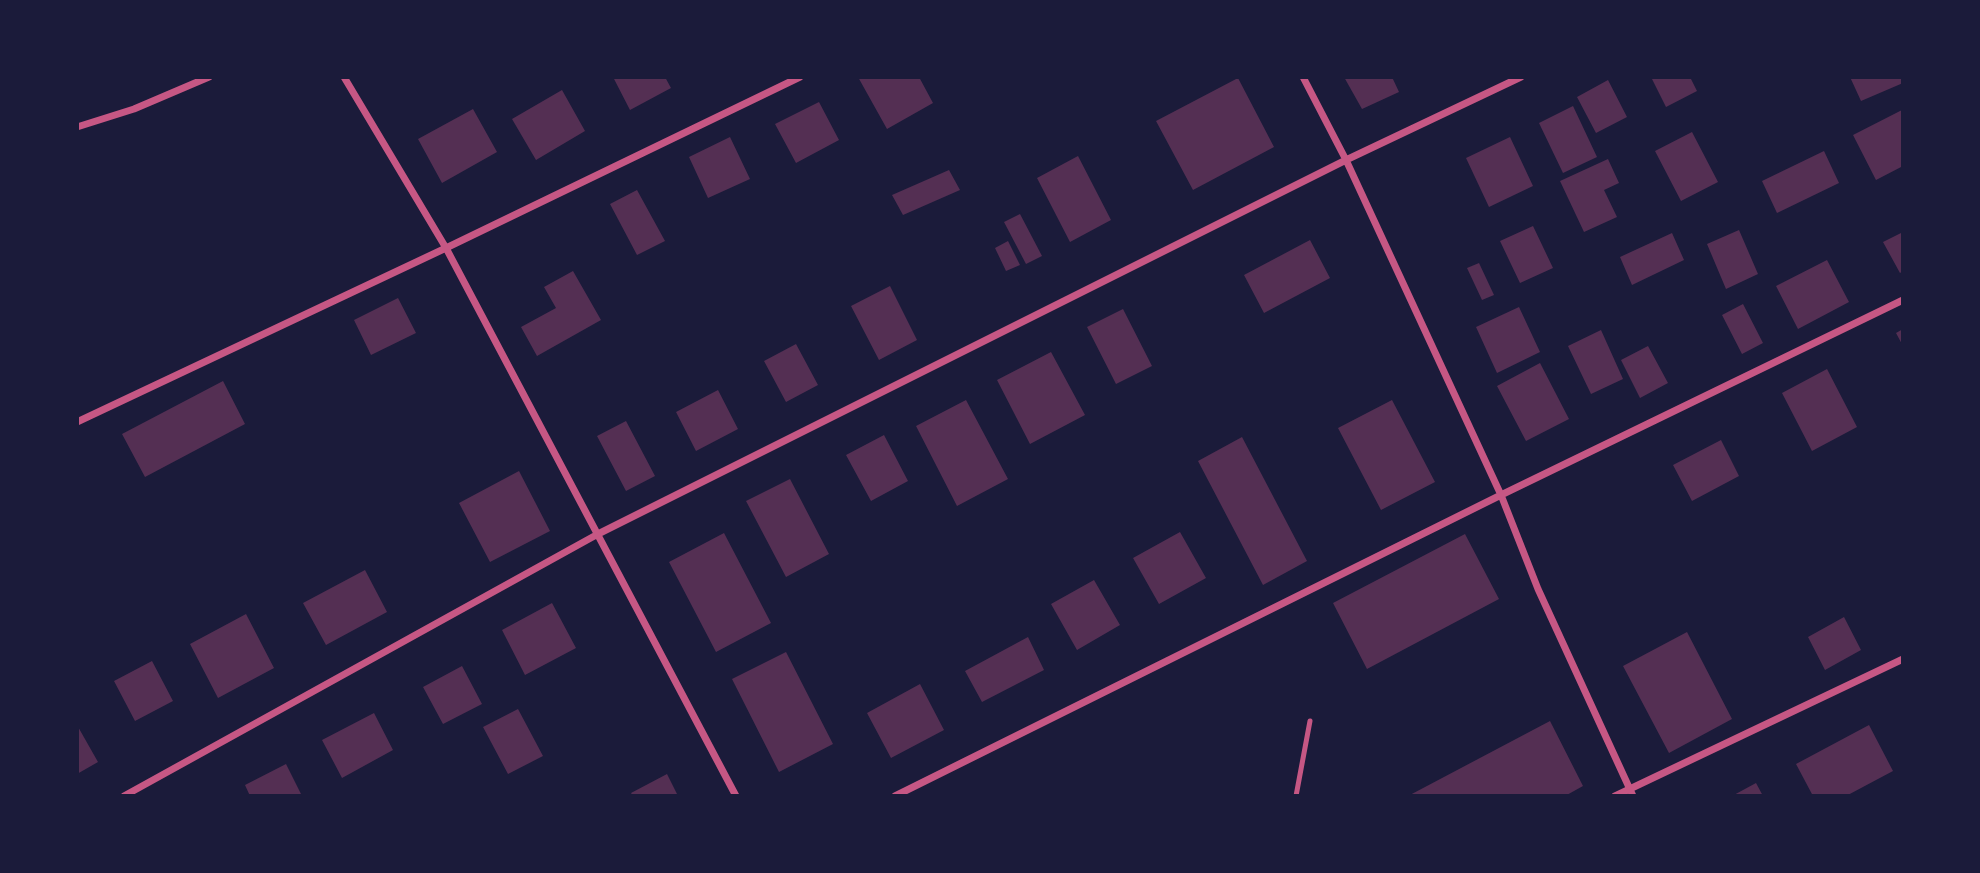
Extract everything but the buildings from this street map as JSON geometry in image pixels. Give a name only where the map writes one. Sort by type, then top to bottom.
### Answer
[{"type":"street","points":[[77,127],[134,109],[209,77]]},
{"type":"street","points":[[344,77],[446,248],[736,796]]},
{"type":"street","points":[[77,422],[800,77]]},
{"type":"street","points":[[1303,77],[1346,160],[1501,495],[1538,589],[1631,793]]},
{"type":"street","points":[[124,796],[598,534],[1346,160],[1521,77]]},
{"type":"street","points":[[895,796],[1501,495],[1903,300]]},
{"type":"street","points":[[1615,796],[1631,793],[1903,659]]},
{"type":"lane","points":[[1296,796],[1310,722]]}]
